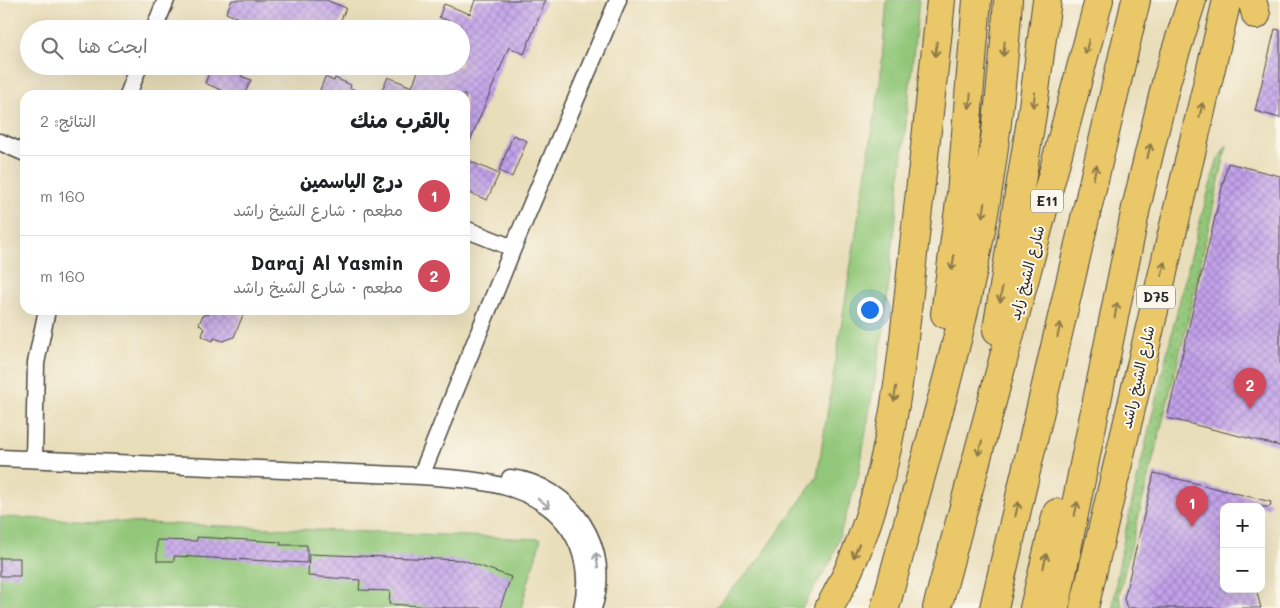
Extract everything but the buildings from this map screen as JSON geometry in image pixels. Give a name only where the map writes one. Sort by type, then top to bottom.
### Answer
[{"type":"highway","points":[[903,346],[940,0]]},
{"type":"highway","points":[[829,608],[848,571],[874,505],[903,346],[919,280],[962,0]]},
{"type":"highway","points":[[895,573],[901,530],[928,409],[947,307],[967,132],[976,0]]},
{"type":"highway","points":[[885,608],[935,428],[981,230],[992,159],[1008,0]]},
{"type":"highway","points":[[992,401],[1001,298],[1033,104],[1047,0]]},
{"type":"highway","name":"شارع الشيخ زايد","points":[[992,401],[1098,0]]},
{"type":"highway","name":"E11","points":[[994,608],[1136,0]]},
{"type":"highway","points":[[1056,608],[1108,358],[1126,254],[1167,79],[1192,0]]},
{"type":"highway","name":"شارع الشيخ راشد","points":[[1084,608],[1227,0]]},
{"type":"highway","points":[[1034,608],[1077,431],[1089,398],[1108,358]]},
{"type":"highway","name":"E11","points":[[937,608],[992,401]]},
{"type":"highway","points":[[1103,608],[1126,466],[1132,402]]},
{"type":"street","points":[[158,20],[166,0]]},
{"type":"street","points":[[420,476],[513,248],[618,0]]},
{"type":"street","points":[[134,90],[137,75]]},
{"type":"street","points":[[0,142],[20,150]]},
{"type":"street","points":[[470,231],[513,248]]},
{"type":"street","points":[[34,459],[36,362],[46,315]]},
{"type":"street","points":[[0,458],[483,480],[512,478],[534,483],[556,494],[573,510],[587,529],[596,551],[599,574],[597,598],[593,608]]},
{"type":"street","points":[[483,480],[528,493],[546,503],[561,517],[573,534],[581,554],[585,574],[585,595],[582,608]]},
{"type":"green space","points":[[887,0],[919,0],[885,321],[858,478],[832,559],[802,608],[715,608],[758,561],[817,477],[880,83]]},
{"type":"green space","points":[[1227,145],[1188,321],[1121,586],[1119,597],[1123,608],[1113,608],[1128,518],[1181,295],[1217,161]]},
{"type":"green space","points":[[0,517],[541,539],[521,608],[0,608]]},
{"type":"place","name":"Daraj Al Yasmin","points":[[1250,409]]},
{"type":"place","name":"درج الياسمين","points":[[1192,527]]}]
